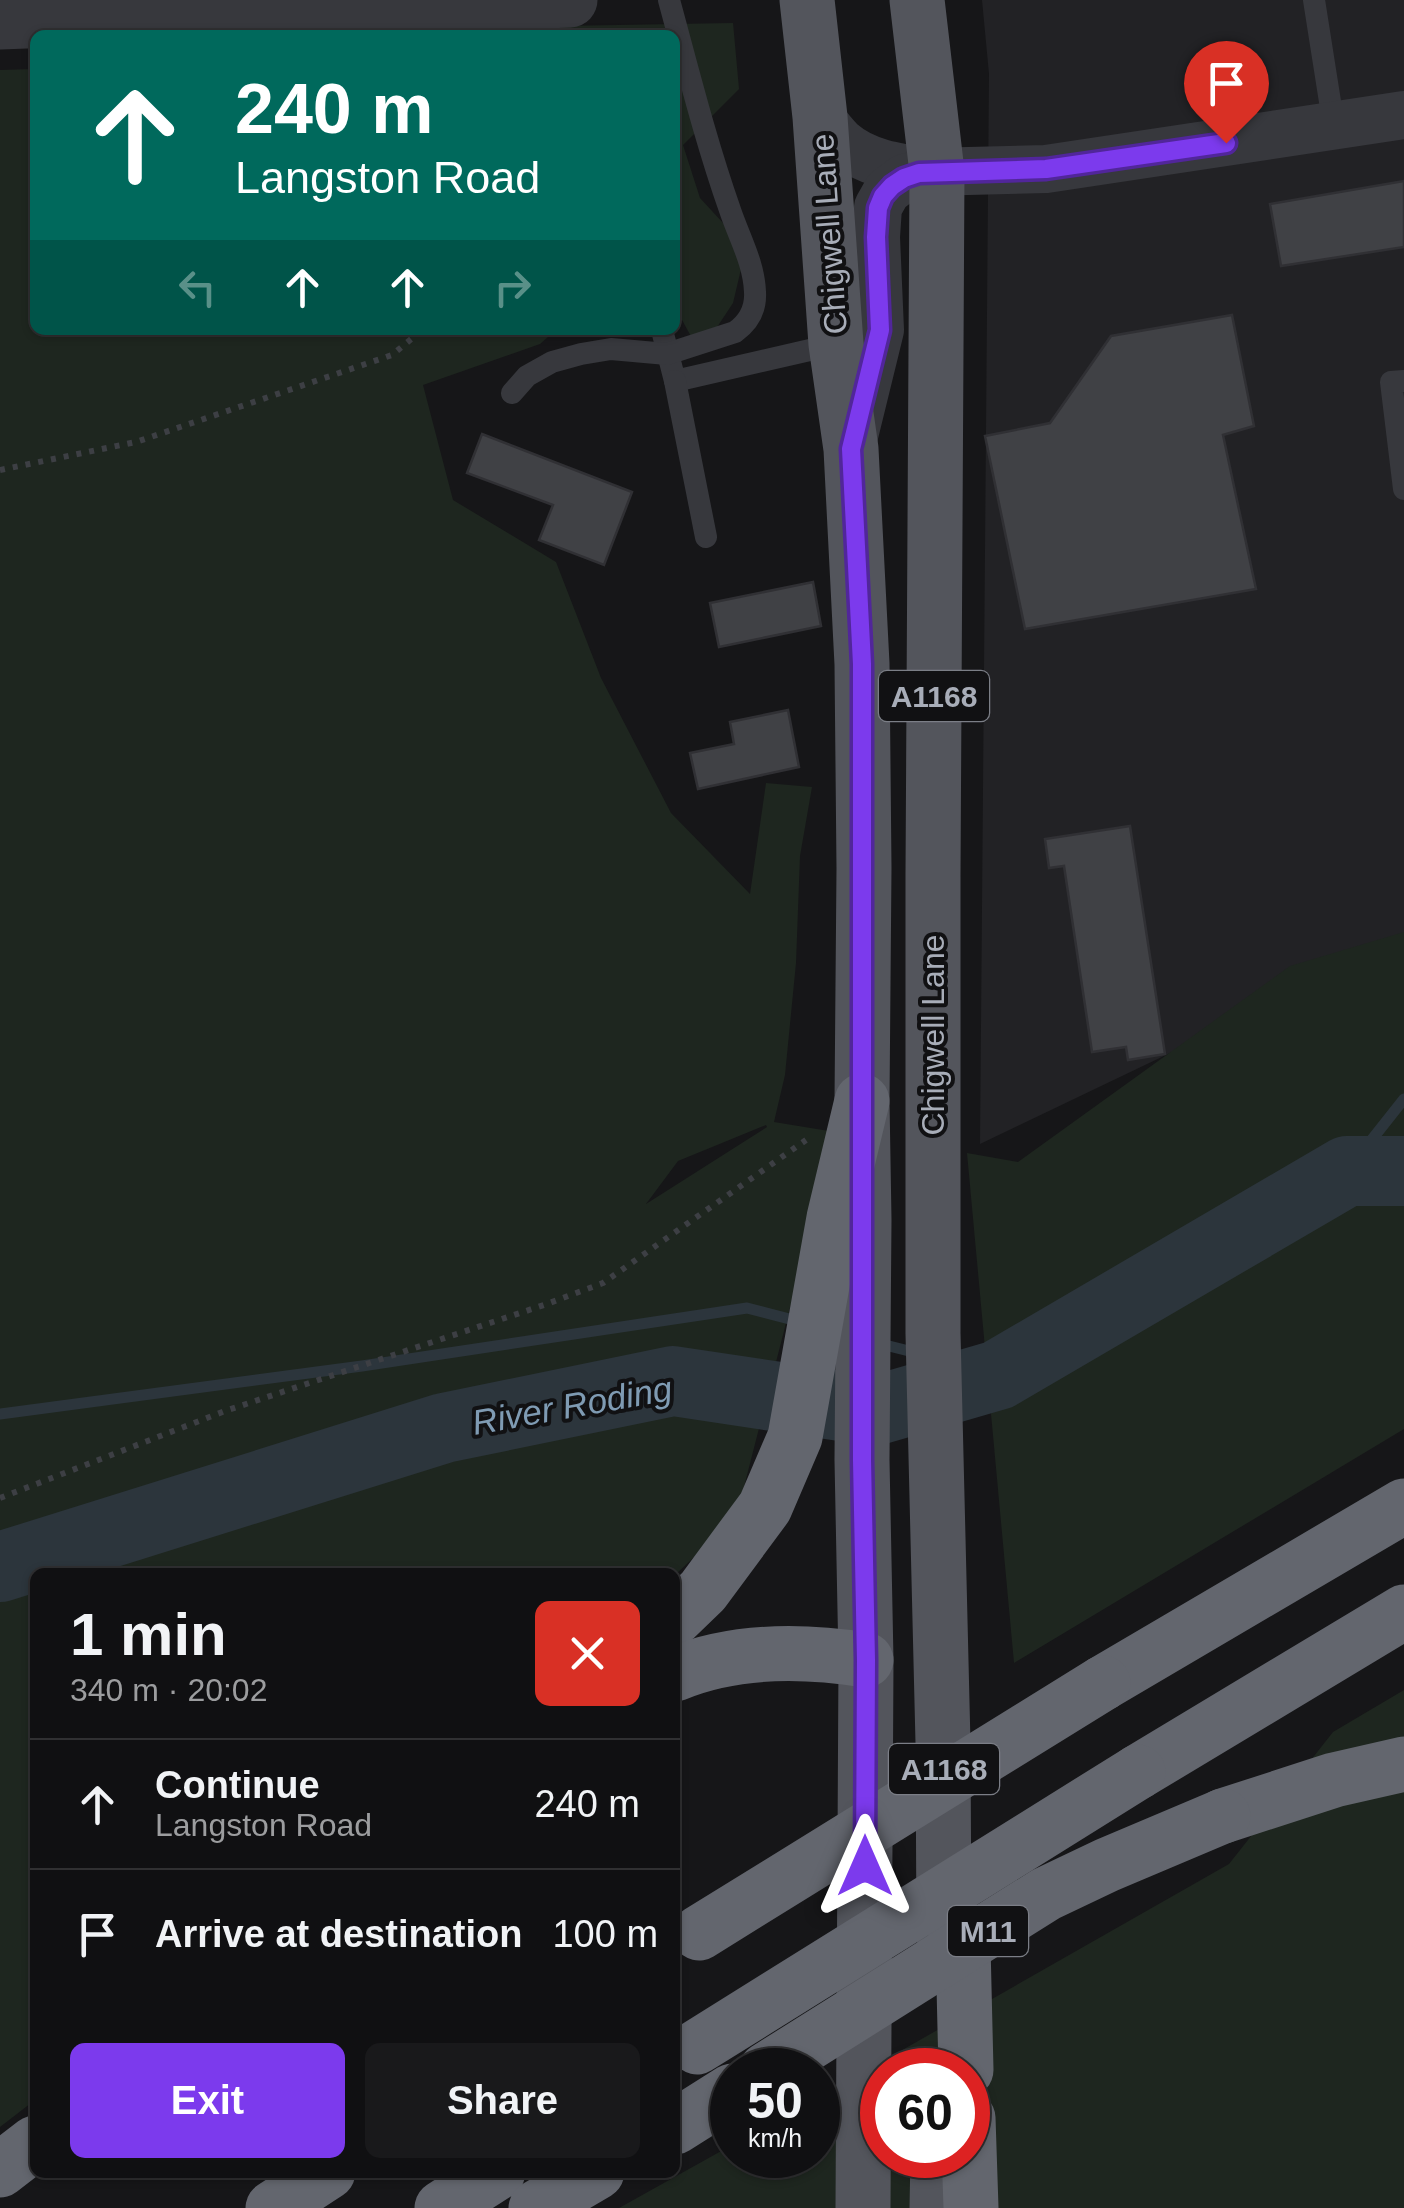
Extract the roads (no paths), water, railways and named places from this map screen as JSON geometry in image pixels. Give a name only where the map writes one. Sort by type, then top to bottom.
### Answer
[{"type":"highway","points":[[680,1613],[703,1591],[765,1507],[841,1314],[834,1218],[862,1101]]},
{"type":"highway","points":[[687,1941],[1103,1683],[1404,1506]]},
{"type":"highway","name":"M11","points":[[686,2053],[1404,1612]]},
{"type":"highway","points":[[680,1672],[735,1656],[828,1654],[866,1660]]},
{"type":"highway","name":"M11","points":[[801,2048],[1046,1894],[1107,1865],[1223,1816],[1334,1780],[1404,1764]]},
{"type":"highway","name":"M11","points":[[946,1908],[963,1945],[965,2048]]},
{"type":"highway","points":[[680,2124],[710,2105]]},
{"type":"highway","points":[[0,2170],[30,2147]]},
{"type":"highway","points":[[273,2208],[319,2178]]},
{"type":"highway","points":[[442,2208],[489,2178]]},
{"type":"highway","points":[[536,2208],[587,2178]]},
{"type":"highway","points":[[970,2178],[971,2208]]},
{"type":"main road","name":"Chigwell Lane","points":[[807,0],[820,118],[836,344],[851,449],[862,664],[862,1101]]},
{"type":"main road","name":"Chigwell Lane","points":[[913,2],[937,172],[933,1333],[946,1908],[940,2048]]},
{"type":"main road","name":"A1168","points":[[841,1314],[862,1460],[866,1660],[863,2208]]},
{"type":"main road","points":[[866,1660],[903,1674],[942,1700]]},
{"type":"main road","points":[[937,2208],[938,2178]]},
{"type":"street","points":[[0,22],[570,0]]},
{"type":"street","points":[[851,449],[880,330],[878,208],[887,191],[904,178],[919,173],[1046,169],[1404,116]]},
{"type":"street","points":[[820,118],[842,143],[863,157],[892,167],[937,172]]},
{"type":"lane","points":[[670,0],[678,30]]},
{"type":"lane","points":[[1314,0],[1334,127]]},
{"type":"lane","points":[[512,394],[527,376],[552,362],[611,349],[667,354],[736,332],[752,314],[756,296],[752,269],[730,210],[680,40]]},
{"type":"lane","points":[[663,335],[706,537]]},
{"type":"lane","points":[[675,381],[836,344]]},
{"type":"lane","points":[[1404,380],[1391,382],[1404,489]]},
{"type":"waterway","points":[[1347,1171],[1404,1099]]},
{"type":"waterway","name":"River Roding","points":[[0,1567],[444,1428],[673,1381],[874,1411],[998,1375],[1347,1171],[1404,1171]]},
{"type":"waterway","points":[[0,1414],[362,1366],[747,1308],[801,1322]]},
{"type":"waterway","points":[[877,1343],[917,1353]]},
{"type":"waterway","points":[[949,1362],[998,1375]]}]
